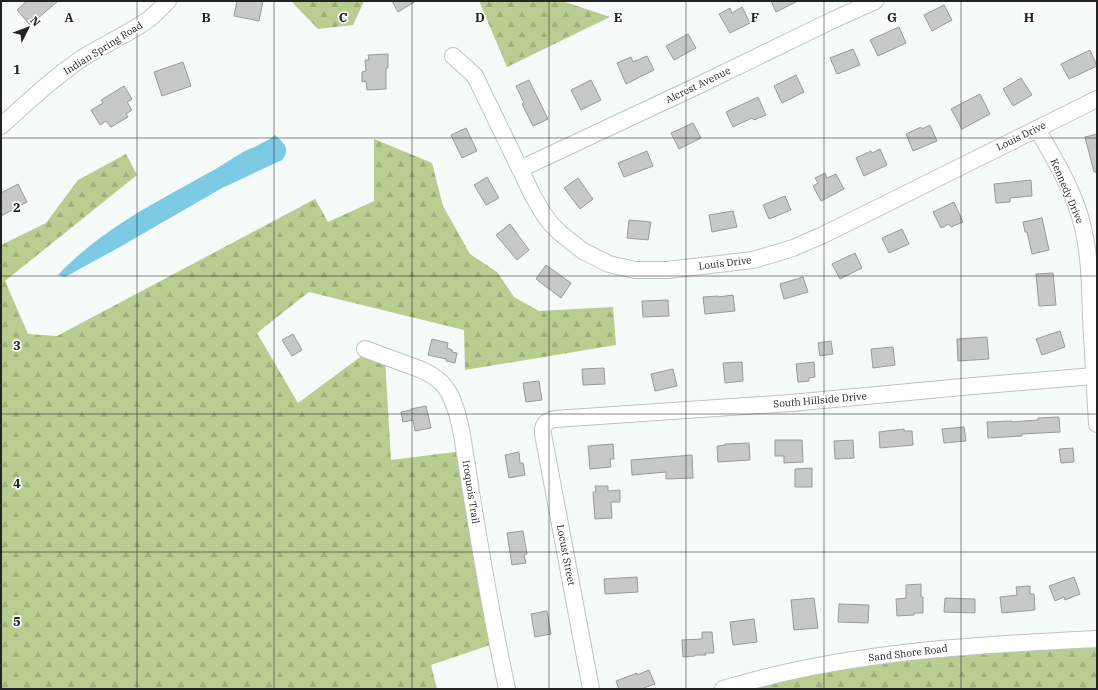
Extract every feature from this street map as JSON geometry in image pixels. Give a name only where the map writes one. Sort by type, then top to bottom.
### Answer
[{"type":"street","name":"Indian Spring Road","points":[[1,126],[53,80],[69,68],[146,21],[168,1]]},
{"type":"street","name":"Alcrest Avenue","points":[[520,169],[875,1]]},
{"type":"street","name":"Louis Drive","points":[[453,56],[475,76],[533,196],[551,224],[583,251],[608,264],[635,270],[667,270],[753,260],[793,248],[871,212],[1097,99]]},
{"type":"street","name":"Kennedy Drive","points":[[1037,129],[1056,161],[1083,226],[1087,248],[1090,285],[1097,424]]},
{"type":"street","name":"Iroquois Trail","points":[[365,349],[422,370],[440,381],[451,397],[457,411],[463,438],[482,560],[507,689]]},
{"type":"street","name":"South Hillside Drive","points":[[546,422],[555,419],[791,403],[1094,376]]},
{"type":"street","name":"Locust Street","points":[[546,422],[543,427],[543,434],[591,689]]},
{"type":"street","name":"Sand Shore Road","points":[[723,689],[760,678],[830,663],[982,645],[1097,639]]},
{"type":"green space","points":[[291,1],[364,1],[353,25],[318,29]]},
{"type":"green space","points":[[479,1],[562,1],[610,17],[507,67]]},
{"type":"green space","points":[[374,139],[432,163],[443,206],[470,254],[497,272],[514,297],[539,311],[613,307],[616,345],[465,370],[464,330],[309,292],[257,333],[298,403],[367,352],[385,359],[391,460],[463,451],[496,643],[431,665],[437,689],[1,689],[1,245],[46,223],[78,180],[126,154],[137,175],[5,281],[28,334],[57,336],[315,199],[328,222],[374,201]]},
{"type":"green space","points":[[1097,636],[1097,689],[754,689],[809,669]]},
{"type":"water","points":[[275,135],[284,144],[286,149],[285,156],[282,160],[222,188],[65,277],[58,275],[93,243],[132,216]]},
{"type":"building","points":[[27,1],[58,1],[30,25],[17,10]]},
{"type":"building","points":[[237,1],[263,1],[259,21],[234,16]]},
{"type":"building","points":[[392,1],[416,1],[398,12]]},
{"type":"building","points":[[771,1],[798,1],[776,12]]},
{"type":"building","points":[[944,5],[952,20],[932,31],[924,15]]},
{"type":"building","points":[[742,7],[750,23],[730,33],[719,14],[730,8],[732,13]]},
{"type":"building","points":[[899,27],[906,43],[878,56],[870,40]]},
{"type":"building","points":[[688,34],[696,48],[674,60],[666,46]]},
{"type":"building","points":[[853,49],[860,65],[837,74],[830,58]]},
{"type":"building","points":[[1090,50],[1097,66],[1069,79],[1061,64]]},
{"type":"building","points":[[388,54],[386,89],[367,90],[366,81],[362,82],[362,72],[366,71],[365,60],[369,60],[368,55]]},
{"type":"building","points":[[647,56],[654,70],[626,84],[617,63],[631,57],[633,62]]},
{"type":"building","points":[[183,62],[191,86],[162,96],[154,72]]},
{"type":"building","points":[[796,75],[804,92],[782,103],[774,86]]},
{"type":"building","points":[[1021,78],[1032,95],[1013,106],[1003,89]]},
{"type":"building","points":[[529,80],[548,119],[533,126],[522,104],[524,103],[516,86]]},
{"type":"building","points":[[591,80],[601,100],[581,110],[571,90]]},
{"type":"building","points":[[124,86],[132,99],[127,102],[132,110],[126,114],[128,117],[111,127],[106,121],[100,125],[91,110],[103,103],[101,100]]},
{"type":"building","points":[[980,94],[990,114],[962,129],[951,109]]},
{"type":"building","points":[[758,97],[766,115],[754,120],[752,118],[733,127],[726,112]]},
{"type":"building","points":[[693,123],[701,138],[679,149],[671,133]]},
{"type":"building","points":[[930,125],[937,141],[913,151],[906,134],[921,127],[922,129]]},
{"type":"building","points":[[466,128],[477,151],[462,158],[451,135]]},
{"type":"building","points":[[1097,134],[1097,172],[1094,172],[1085,137]]},
{"type":"building","points":[[880,149],[887,165],[864,176],[856,158],[871,151],[872,153]]},
{"type":"building","points":[[647,151],[653,166],[624,177],[618,163]]},
{"type":"building","points":[[825,173],[827,178],[836,174],[844,189],[821,201],[813,186],[818,183],[815,178]]},
{"type":"building","points":[[487,177],[499,198],[486,205],[474,185]]},
{"type":"building","points":[[578,178],[593,199],[580,209],[564,188]]},
{"type":"building","points":[[1031,180],[1032,196],[1010,198],[1010,202],[996,203],[994,184]]},
{"type":"building","points":[[18,184],[27,202],[1,216],[1,193]]},
{"type":"building","points":[[785,196],[791,210],[769,219],[763,205]]},
{"type":"building","points":[[954,202],[963,222],[951,227],[949,224],[941,228],[933,212]]},
{"type":"building","points":[[733,211],[737,227],[712,232],[709,215]]},
{"type":"building","points":[[1042,218],[1049,250],[1032,254],[1023,222]]},
{"type":"building","points":[[629,220],[651,222],[648,240],[627,238]]},
{"type":"building","points":[[510,224],[529,250],[517,260],[496,235]]},
{"type":"building","points":[[902,229],[909,244],[889,253],[882,238]]},
{"type":"building","points":[[855,253],[862,268],[840,279],[832,264]]},
{"type":"building","points":[[546,265],[571,283],[561,298],[536,279]]},
{"type":"building","points":[[1053,273],[1056,305],[1039,306],[1036,274]]},
{"type":"building","points":[[803,277],[808,292],[784,299],[780,284]]},
{"type":"building","points":[[733,295],[735,311],[705,314],[703,297]]},
{"type":"building","points":[[668,300],[669,316],[643,317],[642,301]]},
{"type":"building","points":[[1060,331],[1065,347],[1042,355],[1036,339]]},
{"type":"building","points":[[293,334],[302,350],[292,356],[282,340]]},
{"type":"building","points":[[987,337],[989,359],[958,361],[957,339]]},
{"type":"building","points":[[432,339],[448,343],[447,348],[452,350],[452,352],[457,353],[455,363],[446,361],[446,359],[428,355]]},
{"type":"building","points":[[831,341],[833,354],[820,356],[818,343]]},
{"type":"building","points":[[893,347],[895,365],[873,368],[871,349]]},
{"type":"building","points":[[742,362],[743,381],[725,383],[723,363]]},
{"type":"building","points":[[814,362],[815,377],[809,378],[809,381],[798,382],[796,364]]},
{"type":"building","points":[[604,368],[605,384],[583,385],[582,369]]},
{"type":"building","points":[[673,369],[677,386],[655,391],[651,374]]},
{"type":"building","points":[[539,381],[542,400],[526,402],[523,383]]},
{"type":"building","points":[[426,406],[431,428],[415,431],[413,420],[403,422],[401,412]]},
{"type":"building","points":[[1059,417],[1060,432],[988,438],[987,422],[1012,422],[1038,420],[1038,418]]},
{"type":"building","points":[[964,427],[966,441],[944,443],[942,429]]},
{"type":"building","points":[[904,429],[904,431],[912,431],[913,445],[880,448],[879,432]]},
{"type":"building","points":[[775,440],[802,440],[803,462],[784,463],[784,456],[775,456]]},
{"type":"building","points":[[853,440],[854,458],[835,459],[834,441]]},
{"type":"building","points":[[749,443],[750,460],[718,462],[717,446],[725,444]]},
{"type":"building","points":[[613,444],[614,459],[610,459],[611,467],[590,469],[588,446]]},
{"type":"building","points":[[1073,448],[1074,462],[1061,463],[1059,449]]},
{"type":"building","points":[[519,452],[520,463],[523,463],[525,475],[509,478],[505,455]]},
{"type":"building","points":[[692,455],[693,478],[666,479],[666,472],[632,475],[631,460]]},
{"type":"building","points":[[812,468],[812,487],[795,487],[795,469]]},
{"type":"building","points":[[595,486],[608,486],[608,491],[620,490],[620,502],[611,502],[612,518],[595,519],[593,492],[596,492]]},
{"type":"building","points":[[523,531],[527,554],[524,555],[526,563],[512,565],[507,533]]},
{"type":"building","points":[[637,577],[638,592],[605,594],[604,579]]},
{"type":"building","points":[[1074,577],[1080,594],[1065,600],[1064,597],[1055,601],[1049,586]]},
{"type":"building","points":[[921,584],[923,613],[897,616],[896,599],[906,598],[906,585]]},
{"type":"building","points":[[1030,586],[1030,594],[1034,594],[1035,610],[1002,613],[1000,597],[1017,595],[1016,587]]},
{"type":"building","points":[[814,598],[818,628],[794,630],[791,600]]},
{"type":"building","points":[[945,598],[975,599],[975,613],[944,612]]},
{"type":"building","points":[[839,604],[869,605],[868,623],[838,622]]},
{"type":"building","points":[[547,611],[551,634],[535,637],[531,614]]},
{"type":"building","points":[[754,619],[757,642],[733,645],[730,622]]},
{"type":"building","points":[[702,632],[712,632],[714,653],[683,657],[682,640],[702,639]]},
{"type":"building","points":[[649,670],[655,684],[641,689],[619,689],[616,681]]}]
